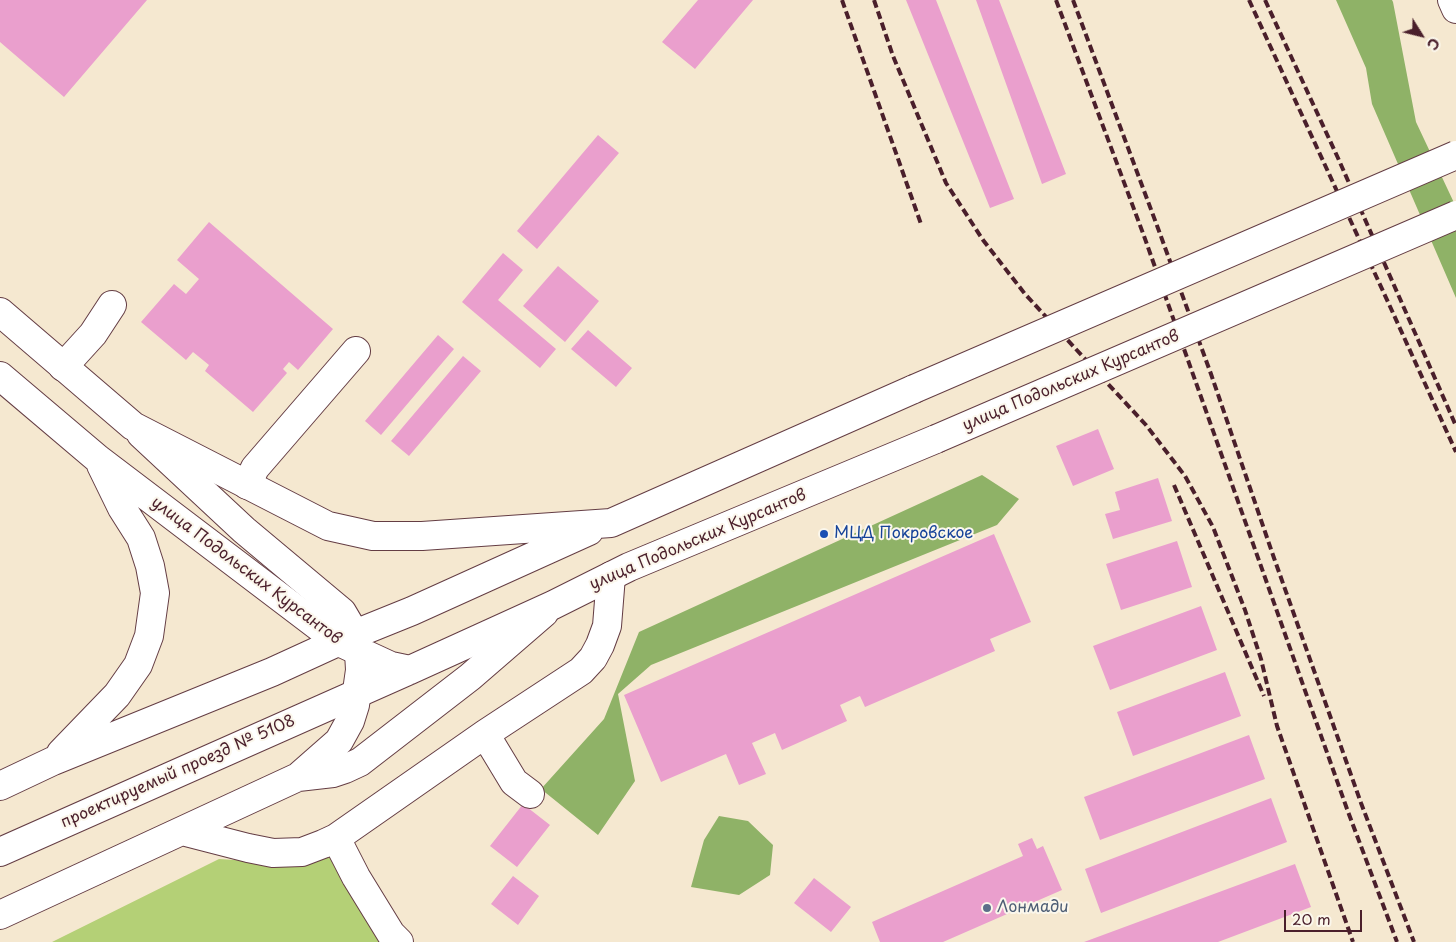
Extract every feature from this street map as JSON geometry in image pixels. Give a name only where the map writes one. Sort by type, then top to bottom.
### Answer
[{"type":"main road","points":[[1452,0],[1456,9]]},
{"type":"main road","points":[[133,426],[328,526],[373,536],[422,536],[612,523],[914,389],[1456,156]]},
{"type":"main road","name":"улица Подольских Курсантов","points":[[1,378],[98,459],[351,642],[391,666],[410,670],[553,605],[611,576],[936,439],[1456,215]]},
{"type":"main road","points":[[63,367],[93,334],[112,305]]},
{"type":"main road","points":[[0,312],[133,426],[244,530],[342,612],[360,670],[355,705],[350,721],[339,740],[298,777]]},
{"type":"main road","points":[[247,485],[255,468],[356,351]]},
{"type":"main road","points":[[53,761],[117,695],[138,665],[149,636],[155,593],[150,566],[141,538],[122,508],[98,459]]},
{"type":"main road","points":[[0,786],[53,761],[351,642],[412,611],[606,524]]},
{"type":"main road","points":[[182,831],[273,853],[302,852],[336,838],[485,734],[581,671],[593,658],[607,626],[611,576]]},
{"type":"main road","points":[[0,915],[298,777],[333,772],[360,762],[470,677],[553,605]]},
{"type":"main road","name":"проектируемый проезд № 5108","points":[[0,852],[410,670]]},
{"type":"main road","points":[[485,734],[514,782],[530,794]]},
{"type":"main road","points":[[336,838],[356,877],[394,939]]},
{"type":"green space","points":[[1336,0],[1392,0],[1393,2],[1416,122],[1456,207],[1456,298],[1372,104],[1366,68]]},
{"type":"green space","points":[[982,475],[1019,499],[997,525],[651,665],[618,694],[635,781],[598,835],[541,789],[604,719],[639,632]]},
{"type":"green space","points":[[719,816],[748,821],[773,845],[770,875],[739,895],[691,887],[704,840]]},
{"type":"green space","points":[[331,853],[383,942],[52,942],[219,859],[297,864]]},
{"type":"building","points":[[0,0],[147,0],[64,97],[0,42]]},
{"type":"building","points":[[698,0],[753,0],[695,69],[662,42]]},
{"type":"building","points":[[906,0],[936,0],[1014,199],[990,208]]},
{"type":"building","points":[[976,0],[999,0],[1066,174],[1042,184]]},
{"type":"building","points":[[598,135],[619,153],[537,249],[517,231]]},
{"type":"building","points":[[209,222],[333,329],[298,370],[289,362],[283,369],[287,373],[253,412],[205,371],[209,365],[193,352],[186,360],[141,322],[174,284],[186,294],[199,279],[177,260]]},
{"type":"building","points":[[503,253],[523,270],[498,300],[556,349],[540,368],[462,302]]},
{"type":"building","points":[[558,266],[599,301],[565,342],[523,306]]},
{"type":"building","points":[[588,330],[632,368],[616,387],[571,349]]},
{"type":"building","points":[[438,335],[454,349],[381,435],[365,421]]},
{"type":"building","points":[[463,356],[481,371],[409,456],[391,441]]},
{"type":"building","points":[[1098,429],[1114,469],[1073,486],[1056,446]]},
{"type":"building","points":[[1158,478],[1172,521],[1113,539],[1105,514],[1120,510],[1115,492]]},
{"type":"building","points":[[994,534],[1031,622],[990,639],[995,651],[865,707],[860,696],[840,705],[847,721],[782,750],[775,733],[752,743],[766,774],[739,785],[726,754],[661,782],[624,695]]},
{"type":"building","points":[[1177,541],[1192,587],[1121,610],[1106,564]]},
{"type":"building","points":[[1201,606],[1217,650],[1110,690],[1093,646]]},
{"type":"building","points":[[1225,672],[1241,716],[1133,756],[1117,712]]},
{"type":"building","points":[[1249,735],[1265,779],[1100,840],[1084,797]]},
{"type":"building","points":[[1271,798],[1287,842],[1101,913],[1085,869]]},
{"type":"building","points":[[523,804],[550,825],[517,867],[490,846]]},
{"type":"building","points":[[1032,838],[1037,849],[1043,846],[1062,890],[943,942],[880,942],[872,922],[1023,856],[1018,844]]},
{"type":"building","points":[[1295,864],[1311,907],[1218,942],[1084,942]]},
{"type":"building","points":[[513,876],[539,896],[518,925],[491,904]]},
{"type":"building","points":[[814,878],[851,907],[831,932],[794,903]]},
{"type":"railway","points":[[842,0],[921,224]]},
{"type":"railway","points":[[874,0],[893,56],[946,183],[983,240],[1025,294],[1146,425],[1185,476],[1213,527],[1245,610],[1261,659],[1277,726],[1353,942]]},
{"type":"railway","points":[[1056,0],[1144,236],[1347,809],[1397,942]]},
{"type":"railway","points":[[1073,0],[1211,374],[1361,803],[1414,942]]},
{"type":"railway","points":[[1249,0],[1456,452]]},
{"type":"railway","points":[[1265,0],[1338,158],[1456,426]]},
{"type":"railway","points":[[1174,485],[1264,696]]},
{"type":"place","name":"МЦД Покровское","points":[[824,534]]},
{"type":"place","name":"Лонмади","points":[[987,908]]}]
